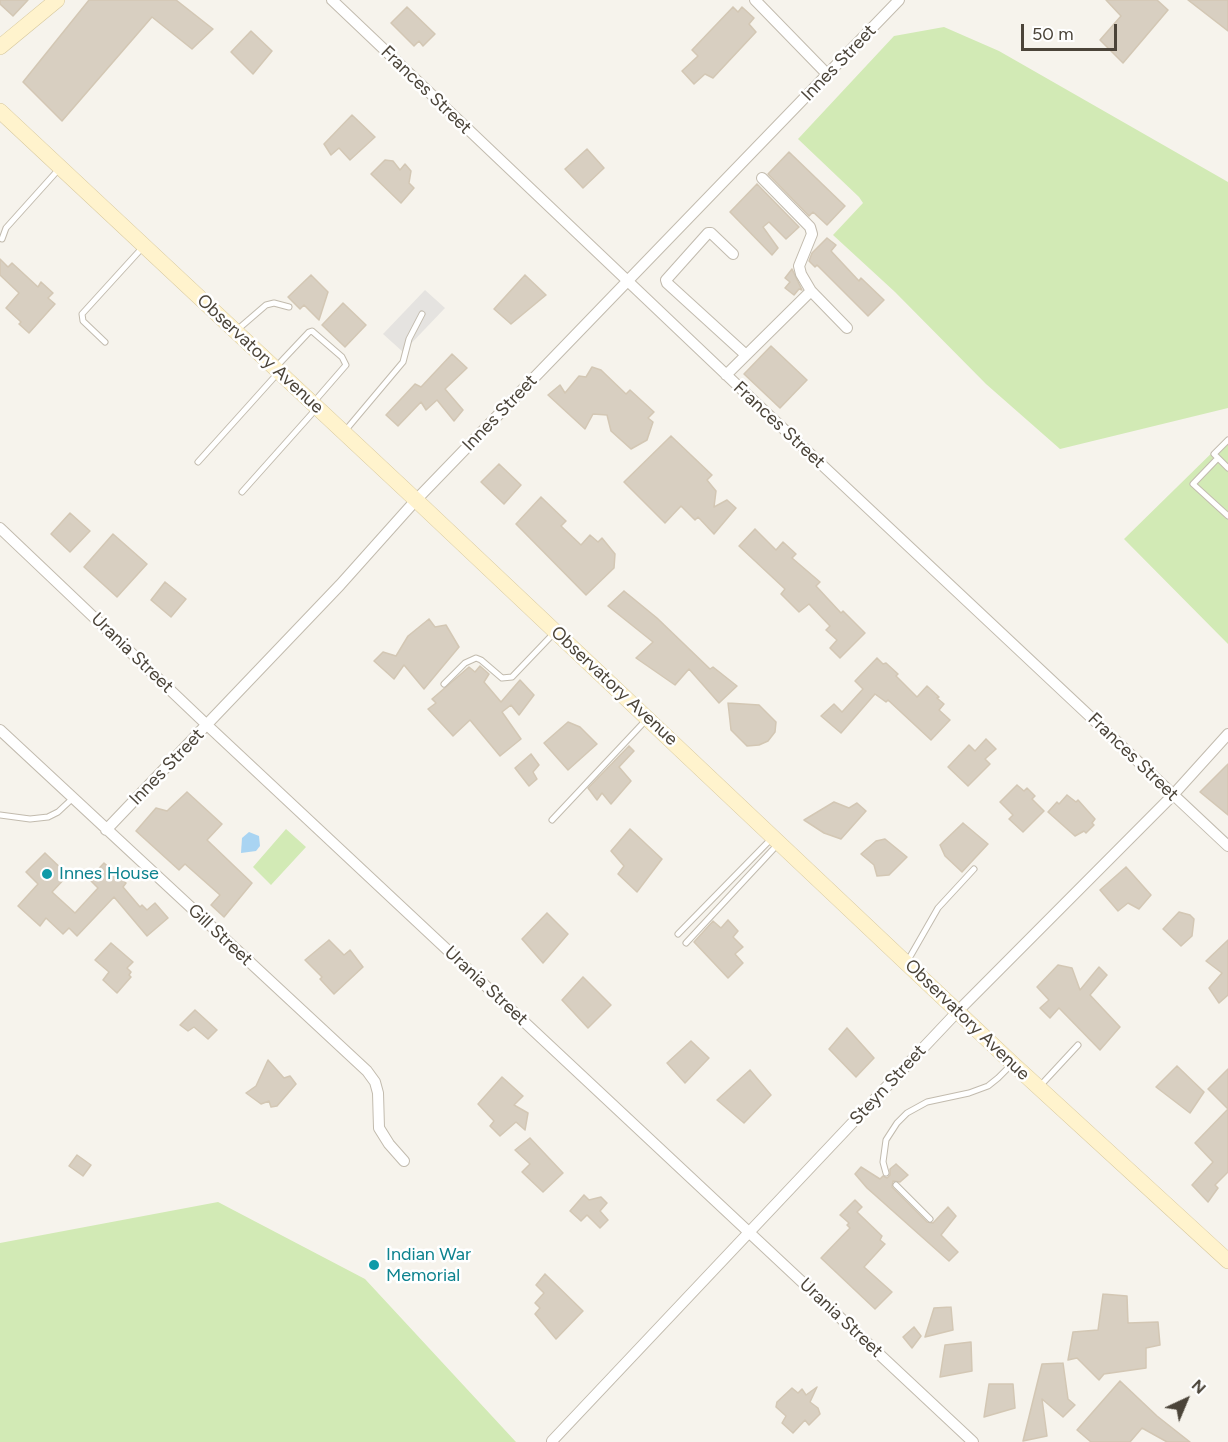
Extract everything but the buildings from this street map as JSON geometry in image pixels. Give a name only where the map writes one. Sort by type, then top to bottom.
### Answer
[{"type":"main road","points":[[0,47],[57,0]]},
{"type":"main road","name":"Observatory Avenue","points":[[0,111],[556,631],[1038,1088],[1228,1262]]},
{"type":"street","name":"Frances Street","points":[[332,0],[726,375],[1228,846]]},
{"type":"street","points":[[755,0],[828,75]]},
{"type":"street","name":"Innes Street","points":[[106,830],[340,585],[416,500],[900,0]]},
{"type":"street","points":[[762,178],[810,227],[812,234],[799,266],[801,274],[811,291],[847,328]]},
{"type":"street","points":[[733,254],[711,233],[708,233],[666,280],[746,355]]},
{"type":"street","points":[[726,375],[811,291]]},
{"type":"street","name":"Urania Street","points":[[0,528],[207,725],[973,1442]]},
{"type":"street","name":"Gill Street","points":[[0,730],[367,1071],[375,1082],[378,1093],[379,1128],[404,1161]]},
{"type":"street","name":"Steyn Street","points":[[552,1441],[751,1233],[958,1011],[1173,795],[1228,734]]},
{"type":"lane","points":[[2,239],[6,228],[61,168]]},
{"type":"lane","points":[[105,342],[83,321],[82,314],[144,246]]},
{"type":"lane","points":[[236,331],[266,305],[274,303],[289,307]]},
{"type":"lane","points":[[344,432],[403,362],[409,339],[422,314]]},
{"type":"lane","points":[[198,462],[312,331],[342,357],[346,365],[315,406],[242,492]]},
{"type":"lane","points":[[1228,441],[1214,454],[1228,468]]},
{"type":"lane","points":[[1218,458],[1193,484],[1228,516]]},
{"type":"lane","points":[[444,684],[465,663],[476,658],[502,678],[512,676],[556,631]]},
{"type":"lane","points":[[552,820],[648,718]]},
{"type":"lane","points":[[0,815],[30,819],[48,817],[58,812],[73,798]]},
{"type":"lane","points":[[678,934],[777,840]]},
{"type":"lane","points":[[686,943],[777,840]]},
{"type":"lane","points":[[906,963],[938,908],[974,869]]},
{"type":"lane","points":[[1038,1088],[1078,1045]]},
{"type":"lane","points":[[886,1173],[883,1162],[886,1140],[907,1113],[927,1102],[969,1093],[988,1086],[999,1078],[1012,1063]]},
{"type":"lane","points":[[896,1185],[930,1219]]},
{"type":"green space","points":[[944,27],[999,51],[1228,182],[1228,408],[1060,449],[986,384],[895,292],[833,235],[863,203],[798,139],[894,36]]},
{"type":"green space","points":[[1228,437],[1228,644],[1124,539]]},
{"type":"green space","points":[[286,829],[306,847],[271,885],[253,867]]},
{"type":"green space","points":[[218,1202],[365,1279],[516,1442],[0,1442],[0,1243]]},
{"type":"shaded area","points":[[425,290],[445,308],[403,352],[383,334]]},
{"type":"water","points":[[249,832],[259,836],[260,846],[256,851],[241,853],[242,838]]},
{"type":"place","name":"Innes House","points":[[47,874]]},
{"type":"place","name":"Indian War Memorial","points":[[374,1265]]}]
